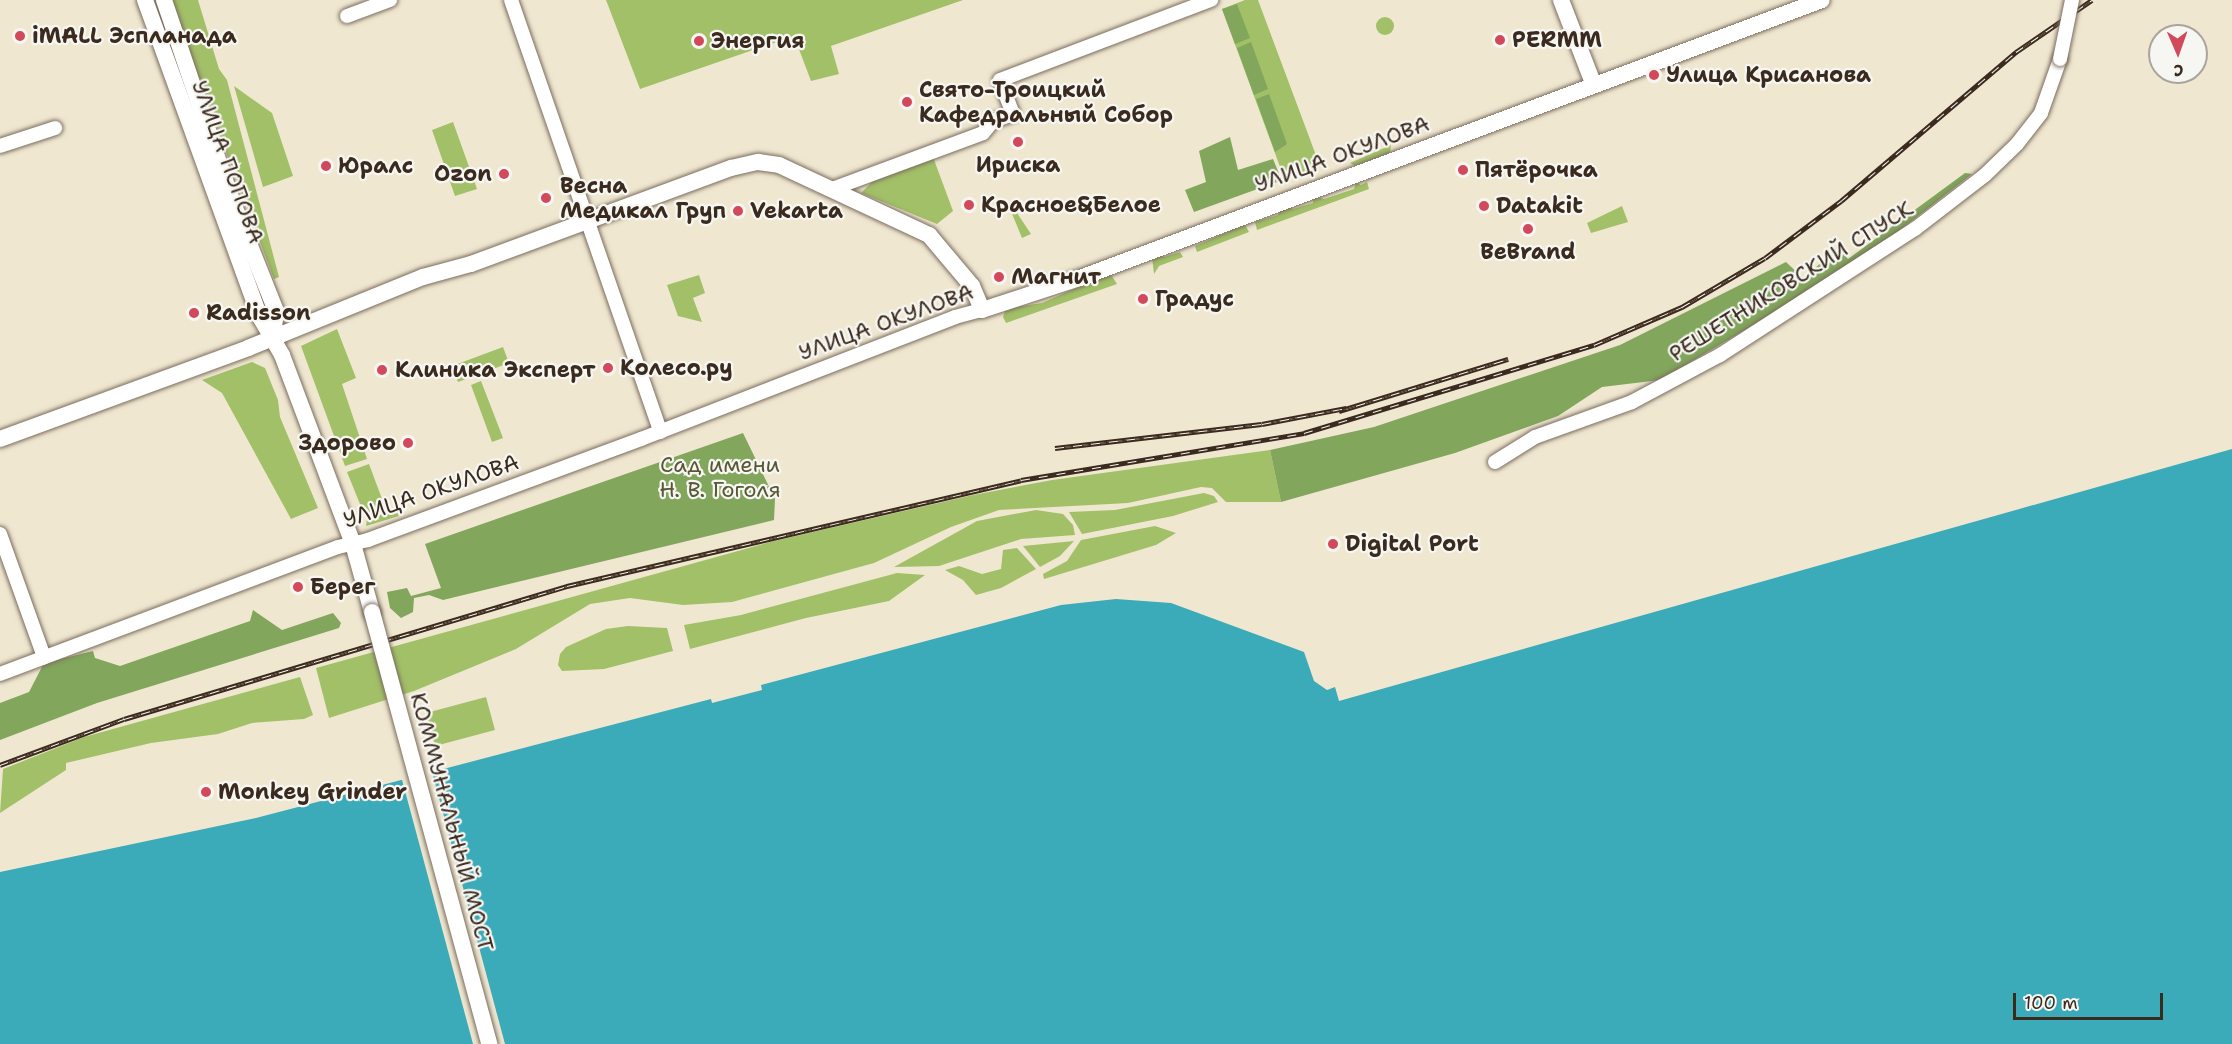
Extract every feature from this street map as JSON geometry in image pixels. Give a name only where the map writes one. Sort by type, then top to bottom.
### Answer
[{"type":"main road","name":"УЛИЦА ПОПОВА","points":[[145,0],[260,317],[273,337],[352,544],[372,612]]},
{"type":"main road","name":"УЛИЦА ПОПОВА","points":[[164,0],[231,198],[276,311],[273,337]]},
{"type":"main road","points":[[1561,0],[1593,83]]},
{"type":"main road","name":"УЛИЦА ОКУЛОВА","points":[[982,310],[1385,165],[1593,83],[1822,0]]},
{"type":"main road","points":[[0,440],[423,278],[471,264],[758,162],[779,165],[929,236],[972,286],[982,310]]},
{"type":"main road","name":"КОММУНАЛЬНЫЙ МОСТ","points":[[372,612],[489,1044]]},
{"type":"street","points":[[347,16],[390,0]]},
{"type":"street","points":[[511,0],[661,432]]},
{"type":"street","points":[[832,189],[983,133],[993,121],[1013,114],[1000,80],[1211,0]]},
{"type":"street","name":"РЕШЕТНИКОВСКИЙ СПУСК","points":[[1495,462],[1535,437],[1632,402],[1720,355],[1915,229],[1985,175],[2017,144],[2040,113],[2060,59],[2072,0]]},
{"type":"street","points":[[0,146],[56,128]]},
{"type":"street","name":"УЛИЦА ОКУЛОВА","points":[[0,674],[661,432],[955,317],[982,310]]},
{"type":"street","points":[[0,534],[45,657]]},
{"type":"green space","points":[[169,0],[198,0],[219,69],[227,80],[279,277],[274,279]]},
{"type":"green space","name":"Энергия","points":[[606,0],[963,0],[831,46],[839,74],[811,81],[794,36],[640,89]]},
{"type":"green space","points":[[1245,0],[1258,0],[1320,166],[1282,180],[1283,175],[1222,9]]},
{"type":"green space","points":[[1237,4],[1250,38],[1235,44],[1222,9]]},
{"type":"green space","points":[[1385,17],[1392,19],[1394,26],[1392,33],[1385,35],[1378,33],[1376,26],[1378,19]]},
{"type":"green space","points":[[1251,42],[1268,89],[1254,95],[1237,48]]},
{"type":"green space","points":[[234,86],[272,113],[293,176],[263,187]]},
{"type":"green space","points":[[1269,94],[1287,144],[1275,152],[1256,99]]},
{"type":"green space","points":[[453,122],[477,189],[455,196],[432,130]]},
{"type":"green space","points":[[1230,137],[1238,170],[1273,159],[1280,176],[1277,182],[1194,212],[1185,190],[1206,182],[1199,151]]},
{"type":"green space","points":[[1391,145],[1390,153],[1355,166],[1350,163]]},
{"type":"green space","points":[[933,157],[953,211],[937,224],[861,193],[874,180]]},
{"type":"green space","points":[[1965,173],[1972,174],[1855,265],[1660,380],[1602,387],[1558,416],[1455,453],[1281,502],[1270,450],[1374,427],[1620,345],[1786,262],[1804,279],[1837,247],[1848,259]]},
{"type":"green space","points":[[1356,182],[1361,185],[1367,182],[1369,189],[1257,230],[1255,222],[1278,215],[1280,206],[1287,204],[1293,209],[1313,203],[1313,195],[1324,199],[1354,189]]},
{"type":"green space","points":[[1011,202],[1031,234],[1022,238],[1008,204]]},
{"type":"green space","points":[[1622,206],[1628,222],[1591,233],[1587,223]]},
{"type":"green space","points":[[1243,221],[1249,232],[1197,252],[1195,246],[1228,232],[1229,225]]},
{"type":"green space","points":[[1160,252],[1164,257],[1180,252],[1183,257],[1159,266],[1154,274],[1152,257]]},
{"type":"green space","points":[[1110,273],[1117,284],[1006,323],[1003,317],[1005,311],[1042,303]]},
{"type":"green space","points":[[699,275],[705,293],[693,298],[702,322],[678,316],[667,285]]},
{"type":"green space","points":[[337,329],[356,378],[342,384],[367,459],[345,466],[301,346]]},
{"type":"green space","points":[[503,347],[509,363],[458,382],[452,366]]},
{"type":"green space","points":[[252,362],[265,368],[278,400],[280,417],[318,508],[291,519],[222,393],[202,380]]},
{"type":"green space","points":[[481,381],[503,438],[492,442],[471,385]]},
{"type":"green space","name":"Сад имени Н. В. Гоголя","points":[[743,433],[775,499],[774,520],[443,600],[429,595],[414,598],[413,612],[401,618],[390,608],[387,592],[407,588],[411,596],[441,588],[425,544]]},
{"type":"green space","points":[[1270,450],[1281,502],[1226,502],[1212,488],[1201,487],[1128,503],[999,510],[951,527],[874,563],[732,602],[683,605],[630,598],[590,604],[516,649],[414,691],[329,718],[316,668],[770,542],[973,495],[1052,480]]},
{"type":"green space","points":[[369,464],[385,507],[364,514],[347,472]]},
{"type":"green space","points":[[1204,493],[1214,496],[1218,502],[1173,516],[1082,534],[1069,512],[1115,510]]},
{"type":"green space","points":[[396,510],[399,516],[366,526],[367,519]]},
{"type":"green space","points":[[1036,510],[1063,514],[1073,525],[1075,535],[1021,539],[939,566],[894,567],[977,521]]},
{"type":"green space","points":[[1155,526],[1176,533],[1156,545],[1044,579],[1043,574],[1067,561],[1081,540]]},
{"type":"green space","points":[[1074,541],[1060,556],[1040,567],[1023,546]]},
{"type":"green space","points":[[1017,548],[1036,569],[1001,588],[976,595],[963,580],[945,570],[959,566],[982,574],[1001,569],[1003,550]]},
{"type":"green space","points":[[897,573],[925,575],[889,601],[806,618],[690,649],[684,625],[741,615]]},
{"type":"green space","points":[[253,610],[282,630],[333,613],[341,623],[339,628],[97,703],[0,740],[0,703],[29,692],[44,663],[93,651],[95,658],[120,666],[250,621]]},
{"type":"green space","points":[[628,626],[667,628],[673,651],[604,669],[562,671],[558,665],[560,654],[566,647],[606,629]]},
{"type":"green space","points":[[300,677],[313,715],[304,719],[252,723],[218,734],[151,743],[66,763],[66,770],[0,813],[3,769],[84,737]]},
{"type":"green space","points":[[486,697],[495,730],[435,746],[426,713]]},
{"type":"water","points":[[2232,449],[2232,1044],[0,1044],[0,872],[256,818],[711,699],[712,703],[762,690],[761,685],[1061,605],[1116,599],[1171,603],[1304,652],[1314,681],[1327,690],[1335,687],[1339,701]]},
{"type":"pier","points":[[431,768],[505,1044],[473,1044],[401,776]]},
{"type":"railway","points":[[0,765],[124,719],[567,586],[1021,480],[1304,433],[1594,345],[1682,307],[1765,258],[1841,201],[2016,52],[2092,0]]},
{"type":"railway","points":[[1339,411],[1508,359]]},
{"type":"railway","points":[[1055,448],[1262,424],[1346,408]]},
{"type":"place","name":"iMALL Эспланада","points":[[20,36]]},
{"type":"place","name":"PERMM","points":[[1500,40]]},
{"type":"place","name":"Энергия","points":[[699,41]]},
{"type":"place","name":"Улица Крисанова","points":[[1654,75]]},
{"type":"place","name":"Свято-Троицкий Кафедральный Собор","points":[[907,102]]},
{"type":"place","name":"Ириска","points":[[1018,142]]},
{"type":"place","name":"Юралс","points":[[326,166]]},
{"type":"place","name":"Пятёрочка","points":[[1463,170]]},
{"type":"place","name":"Ozon","points":[[504,174]]},
{"type":"place","name":"Весна Медикал Груп","points":[[546,198]]},
{"type":"place","name":"Красное&Белое","points":[[969,205]]},
{"type":"place","name":"Datakit","points":[[1484,206]]},
{"type":"place","name":"Vekarta","points":[[738,211]]},
{"type":"place","name":"BeBrand","points":[[1528,229]]},
{"type":"place","name":"Магнит","points":[[999,277]]},
{"type":"place","name":"Градус","points":[[1143,299]]},
{"type":"place","name":"Radisson","points":[[194,313]]},
{"type":"place","name":"Колесо.ру","points":[[608,368]]},
{"type":"place","name":"Клиника Эксперт","points":[[382,370]]},
{"type":"place","name":"Здорово","points":[[408,443]]},
{"type":"place","name":"Digital Port","points":[[1333,544]]},
{"type":"place","name":"Берег","points":[[298,587]]},
{"type":"place","name":"Monkey Grinder","points":[[206,792]]}]
